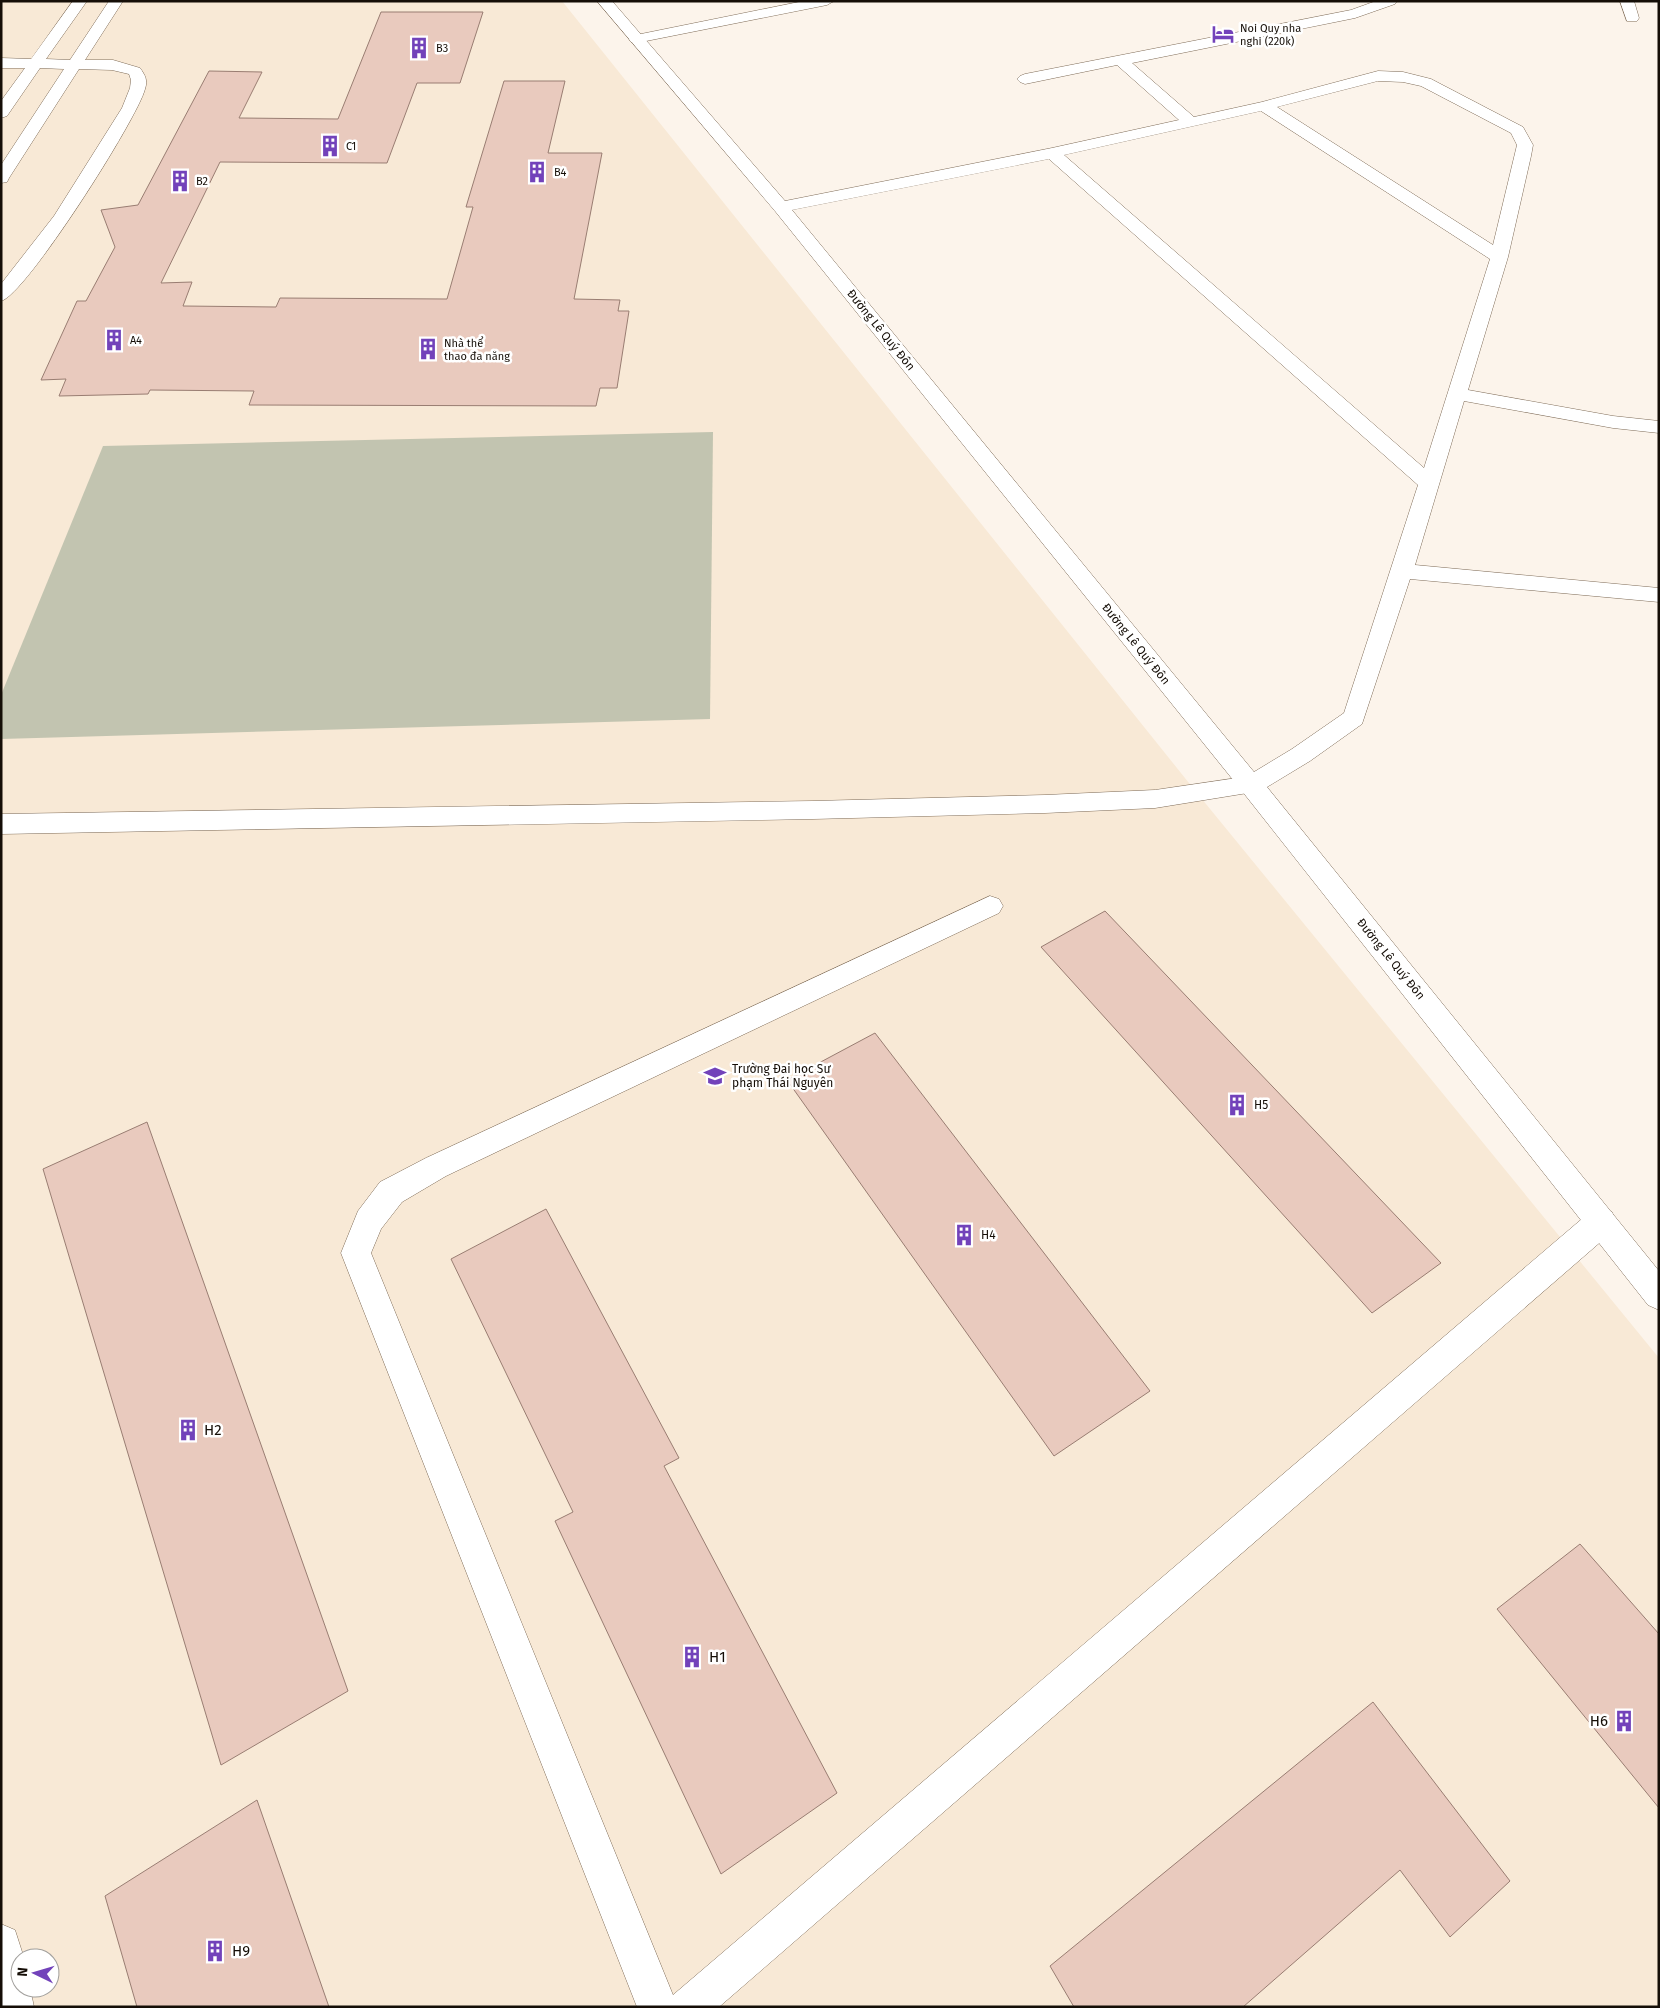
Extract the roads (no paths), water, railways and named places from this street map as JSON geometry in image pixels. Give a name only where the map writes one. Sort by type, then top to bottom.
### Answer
[{"type":"street","points":[[1,113],[80,1]]},
{"type":"street","points":[[1,178],[77,64],[116,1]]},
{"type":"street","name":"Đường Lê Quý Đôn","points":[[604,1],[781,207],[1251,785],[1659,1296]]},
{"type":"street","points":[[636,39],[827,1]]},
{"type":"street","points":[[1025,79],[1355,14],[1390,1]]},
{"type":"street","points":[[1627,1],[1632,18]]},
{"type":"street","points":[[1121,61],[1190,122]]},
{"type":"street","points":[[1,63],[113,65],[135,71],[139,80],[137,92],[73,203],[18,277],[1,296]]},
{"type":"street","points":[[1,824],[813,810],[1155,799],[1251,785],[1301,755],[1354,718],[1402,571],[1499,258],[1525,145],[1517,130],[1426,82],[1403,77],[1378,76],[1264,106],[1052,153],[781,207]]},
{"type":"street","points":[[1264,106],[1499,258]]},
{"type":"street","points":[[1,147],[22,147]]},
{"type":"street","points":[[1052,153],[1428,483]]},
{"type":"street","points":[[1456,394],[1613,422],[1659,427]]},
{"type":"street","points":[[1402,571],[1659,595]]},
{"type":"street","points":[[658,2007],[356,1253],[369,1221],[391,1192],[436,1167],[990,906]]},
{"type":"street","points":[[688,2007],[1601,1222]]},
{"type":"street","points":[[1,1944],[14,2007]]},
{"type":"place","name":"Noi Quy nha nghi (220k)","points":[[1223,34]]},
{"type":"place","name":"B3","points":[[419,48]]},
{"type":"place","name":"C1","points":[[330,146]]},
{"type":"place","name":"B4","points":[[537,172]]},
{"type":"place","name":"B2","points":[[180,181]]},
{"type":"place","name":"A4","points":[[114,340]]},
{"type":"place","name":"Nhà thể thao đa năng","points":[[428,349]]},
{"type":"place","name":"Trường Đại học Sư phạm Thái Nguyên","points":[[715,1076]]},
{"type":"place","name":"H5","points":[[1237,1105]]},
{"type":"place","name":"H4","points":[[964,1235]]},
{"type":"place","name":"H2","points":[[188,1430]]},
{"type":"place","name":"H1","points":[[692,1657]]},
{"type":"place","name":"H6","points":[[1624,1721]]},
{"type":"place","name":"H9","points":[[215,1951]]}]
